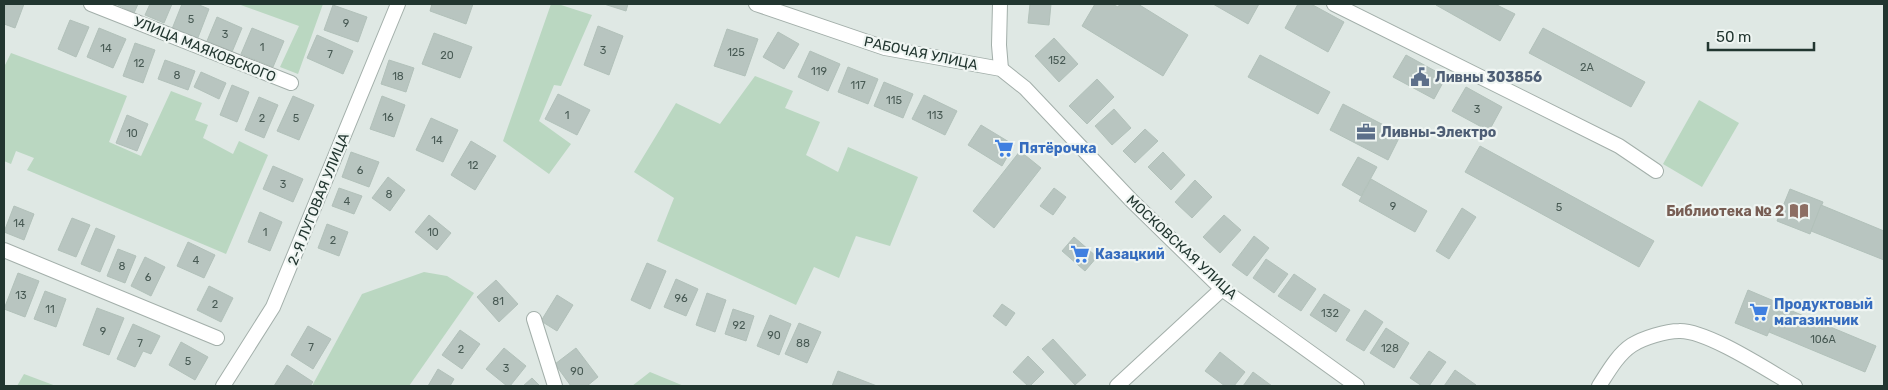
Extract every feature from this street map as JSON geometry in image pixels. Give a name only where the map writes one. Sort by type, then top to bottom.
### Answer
[{"type":"street","name":"УЛИЦА МАЯКОВСКОГО","points":[[91,4],[291,83]]},
{"type":"street","name":"2-Я ЛУГОВАЯ УЛИЦА","points":[[223,386],[273,307],[398,4]]},
{"type":"street","name":"РАБОЧАЯ УЛИЦА","points":[[756,4],[885,48],[1001,69]]},
{"type":"street","points":[[1000,4],[999,45],[1001,69]]},
{"type":"street","points":[[1334,4],[1619,146],[1656,170]]},
{"type":"street","name":"МОСКОВСКАЯ УЛИЦА","points":[[1001,69],[1025,88],[1131,200],[1222,289],[1357,386]]},
{"type":"street","points":[[4,250],[217,338]]},
{"type":"street","points":[[1117,386],[1222,289]]},
{"type":"street","points":[[534,319],[556,386]]},
{"type":"street","points":[[1599,386],[1610,368],[1632,345],[1647,338],[1680,331],[1713,339],[1795,386]]},
{"type":"green space","points":[[238,4],[323,4],[298,74],[280,67],[299,26]]},
{"type":"green space","points":[[551,4],[558,4],[592,15],[561,86],[554,85],[539,121],[571,144],[549,174],[503,141]]},
{"type":"green space","points":[[11,53],[127,96],[109,142],[141,156],[171,91],[202,103],[195,120],[208,125],[203,138],[233,154],[239,141],[268,155],[226,254],[27,170],[34,158],[16,151],[11,164],[4,161],[4,67]]},
{"type":"green space","points":[[755,76],[793,91],[785,108],[820,122],[806,155],[838,172],[848,147],[918,177],[890,246],[856,236],[839,278],[814,267],[796,305],[657,241],[674,198],[634,172],[676,103],[720,124]]},
{"type":"green space","points":[[1699,100],[1739,123],[1702,187],[1663,164]]},
{"type":"green space","points":[[424,272],[447,276],[474,293],[409,386],[312,386],[362,294]]},
{"type":"green space","points":[[650,372],[684,386],[632,386]]},
{"type":"green space","points":[[24,374],[56,386],[17,386]]},
{"type":"building","points":[[5,4],[24,4],[15,28],[4,24]]},
{"type":"building","points":[[116,4],[138,4],[134,13]]},
{"type":"building","points":[[150,4],[172,4],[164,23],[145,15]]},
{"type":"building","points":[[182,4],[197,4],[209,9],[197,40],[172,29]]},
{"type":"building","points":[[432,4],[473,4],[466,24],[430,11]]},
{"type":"building","points":[[604,4],[628,4],[626,11]]},
{"type":"building","points":[[1030,4],[1051,4],[1049,25],[1028,23]]},
{"type":"building","points":[[1095,4],[1112,4],[1118,7],[1120,4],[1138,4],[1188,35],[1163,76],[1082,26]]},
{"type":"building","points":[[1213,4],[1259,4],[1248,24]]},
{"type":"building","points":[[1298,4],[1311,4],[1344,22],[1328,52],[1285,28]]},
{"type":"building","points":[[1437,4],[1495,4],[1515,14],[1500,41]]},
{"type":"building","points":[[333,5],[367,17],[358,42],[324,30]]},
{"type":"building","points":[[217,17],[242,28],[232,52],[207,41]]},
{"type":"building","points":[[70,20],[89,27],[76,57],[58,49]]},
{"type":"building","points":[[598,26],[623,36],[609,75],[584,65]]},
{"type":"building","points":[[99,28],[126,39],[113,68],[87,57]]},
{"type":"building","points":[[252,28],[284,41],[273,67],[241,54]]},
{"type":"building","points":[[1543,28],[1645,82],[1631,107],[1529,53]]},
{"type":"building","points":[[727,29],[758,39],[745,76],[714,66]]},
{"type":"building","points":[[778,32],[799,44],[784,69],[763,57]]},
{"type":"building","points":[[434,33],[472,47],[460,78],[422,64]]},
{"type":"building","points":[[317,35],[353,51],[343,74],[307,58]]},
{"type":"building","points":[[1054,38],[1078,64],[1059,82],[1035,56]]},
{"type":"building","points":[[135,43],[155,50],[143,83],[123,76]]},
{"type":"building","points":[[810,51],[840,64],[828,91],[798,77]]},
{"type":"building","points":[[1260,55],[1330,92],[1318,114],[1248,77]]},
{"type":"building","points":[[1406,55],[1446,77],[1434,99],[1393,77]]},
{"type":"building","points":[[165,60],[195,71],[188,90],[158,79]]},
{"type":"building","points":[[389,60],[414,68],[406,92],[381,84]]},
{"type":"building","points":[[848,67],[878,79],[868,104],[838,92]]},
{"type":"building","points":[[201,72],[226,83],[219,99],[194,87]]},
{"type":"building","points":[[1097,79],[1114,97],[1087,124],[1069,106]]},
{"type":"building","points":[[884,82],[913,94],[903,118],[874,106]]},
{"type":"building","points":[[232,85],[249,92],[237,122],[220,115]]},
{"type":"building","points":[[1466,87],[1502,107],[1489,131],[1452,111]]},
{"type":"building","points":[[558,94],[590,110],[577,135],[545,119]]},
{"type":"building","points":[[924,95],[957,111],[945,135],[912,119]]},
{"type":"building","points":[[293,96],[314,105],[299,140],[277,131]]},
{"type":"building","points":[[382,96],[405,105],[394,137],[370,129]]},
{"type":"building","points":[[259,97],[278,105],[264,138],[245,130]]},
{"type":"building","points":[[1343,104],[1401,134],[1388,160],[1330,130]]},
{"type":"building","points":[[1114,109],[1131,128],[1112,145],[1095,126]]},
{"type":"building","points":[[127,115],[148,124],[137,151],[116,143]]},
{"type":"building","points":[[431,118],[458,130],[443,162],[416,150]]},
{"type":"building","points":[[981,125],[1014,145],[1002,166],[968,145]]},
{"type":"building","points":[[1145,129],[1158,141],[1135,163],[1123,151]]},
{"type":"building","points":[[471,141],[496,156],[475,190],[451,175]]},
{"type":"building","points":[[1480,146],[1654,241],[1639,267],[1465,172]]},
{"type":"building","points":[[1020,151],[1041,168],[994,228],[973,211]]},
{"type":"building","points":[[351,152],[379,162],[369,187],[342,177]]},
{"type":"building","points":[[1163,152],[1185,175],[1171,190],[1148,167]]},
{"type":"building","points":[[1358,157],[1377,167],[1361,196],[1342,185]]},
{"type":"building","points":[[273,166],[303,179],[293,202],[263,189]]},
{"type":"building","points":[[388,177],[405,190],[390,211],[372,198]]},
{"type":"building","points":[[1371,179],[1427,211],[1415,232],[1359,201]]},
{"type":"building","points":[[1195,180],[1212,197],[1192,218],[1175,202]]},
{"type":"building","points":[[339,188],[362,196],[354,214],[332,206]]},
{"type":"building","points":[[1054,188],[1066,197],[1053,215],[1040,206]]},
{"type":"building","points":[[1790,189],[1823,202],[1810,234],[1777,221]]},
{"type":"building","points":[[1821,205],[1884,231],[1884,260],[1811,231]]},
{"type":"building","points":[[14,206],[34,214],[24,240],[4,232]]},
{"type":"building","points":[[1462,208],[1476,217],[1449,259],[1436,251]]},
{"type":"building","points":[[260,212],[282,222],[270,251],[248,242]]},
{"type":"building","points":[[429,215],[451,233],[437,250],[415,232]]},
{"type":"building","points":[[1224,215],[1241,230],[1220,253],[1203,237]]},
{"type":"building","points":[[72,218],[90,225],[76,257],[58,250]]},
{"type":"building","points":[[327,224],[348,232],[339,256],[318,248]]},
{"type":"building","points":[[96,228],[115,236],[100,272],[81,264]]},
{"type":"building","points":[[1254,236],[1269,248],[1247,276],[1232,265]]},
{"type":"building","points":[[1074,237],[1097,257],[1085,271],[1062,251]]},
{"type":"building","points":[[188,242],[215,255],[204,278],[177,266]]},
{"type":"building","points":[[118,249],[136,256],[125,283],[107,276]]},
{"type":"building","points":[[145,257],[165,267],[151,296],[131,286]]},
{"type":"building","points":[[1266,259],[1288,274],[1274,293],[1253,278]]},
{"type":"building","points":[[647,263],[666,271],[650,309],[631,300]]},
{"type":"building","points":[[18,273],[39,281],[25,317],[4,309]]},
{"type":"building","points":[[1294,274],[1316,289],[1301,311],[1278,296]]},
{"type":"building","points":[[676,279],[698,289],[686,316],[664,307]]},
{"type":"building","points":[[496,280],[518,304],[499,322],[477,297]]},
{"type":"building","points":[[209,286],[233,298],[221,322],[197,310]]},
{"type":"building","points":[[1748,290],[1781,304],[1767,336],[1735,323]]},
{"type":"building","points":[[45,291],[66,299],[56,327],[34,319]]},
{"type":"building","points":[[707,293],[726,300],[715,332],[696,325]]},
{"type":"building","points":[[1324,294],[1350,310],[1336,332],[1310,315]]},
{"type":"building","points":[[557,295],[573,305],[557,331],[541,321]]},
{"type":"building","points":[[1002,304],[1015,313],[1006,326],[993,316]]},
{"type":"building","points":[[1780,306],[1876,346],[1865,372],[1769,332]]},
{"type":"building","points":[[97,308],[124,318],[109,355],[83,345]]},
{"type":"building","points":[[733,309],[754,316],[746,341],[725,334]]},
{"type":"building","points":[[1365,310],[1383,322],[1364,351],[1346,340]]},
{"type":"building","points":[[770,315],[791,324],[779,355],[757,346]]},
{"type":"building","points":[[799,323],[821,332],[807,363],[785,354]]},
{"type":"building","points":[[133,324],[160,336],[151,354],[143,351],[135,367],[117,359]]},
{"type":"building","points":[[308,326],[331,339],[313,369],[291,355]]},
{"type":"building","points":[[1386,328],[1409,343],[1394,368],[1370,353]]},
{"type":"building","points":[[460,330],[480,344],[462,369],[442,355]]},
{"type":"building","points":[[1053,339],[1086,375],[1075,385],[1042,349]]},
{"type":"building","points":[[181,342],[208,357],[195,380],[169,365]]},
{"type":"building","points":[[504,348],[526,366],[510,386],[507,386],[486,369]]},
{"type":"building","points":[[576,348],[598,377],[587,386],[571,386],[555,364]]},
{"type":"building","points":[[1429,351],[1446,362],[1429,386],[1422,386],[1410,378]]},
{"type":"building","points":[[1220,352],[1245,372],[1234,386],[1225,386],[1205,371]]},
{"type":"building","points":[[1028,356],[1044,372],[1030,386],[1013,372]]},
{"type":"building","points":[[287,365],[313,382],[310,386],[274,386]]},
{"type":"building","points":[[438,369],[454,379],[450,386],[428,386]]},
{"type":"building","points":[[1455,370],[1476,385],[1444,386]]},
{"type":"building","points":[[838,371],[877,386],[832,386]]},
{"type":"building","points":[[1253,372],[1272,386],[1243,386]]},
{"type":"building","points":[[532,378],[540,386],[523,386]]},
{"type":"place","name":"Ливны 303856","points":[[1420,77]]},
{"type":"place","name":"Ливны-Электро","points":[[1366,132]]},
{"type":"place","name":"Пятёрочка","points":[[1004,148]]},
{"type":"place","name":"Библиотека № 2","points":[[1799,211]]},
{"type":"place","name":"Казацкий","points":[[1080,254]]},
{"type":"place","name":"Продуктовый магазинчик","points":[[1759,312]]}]
